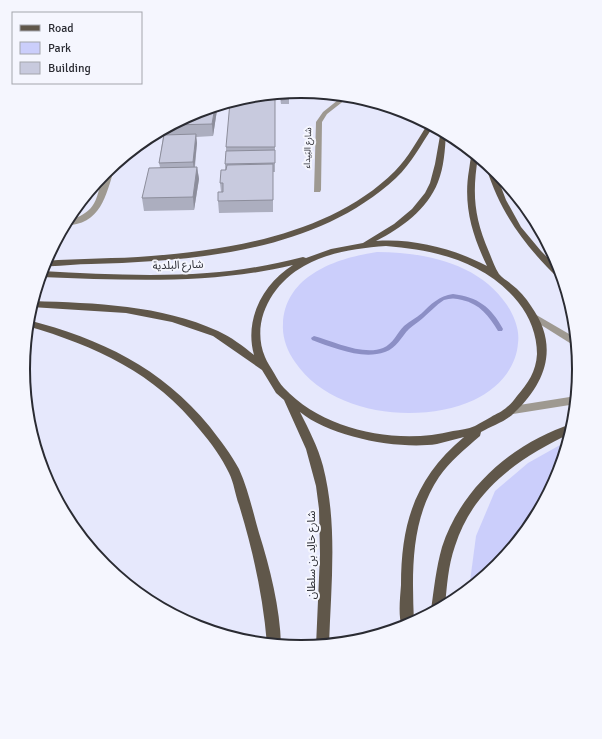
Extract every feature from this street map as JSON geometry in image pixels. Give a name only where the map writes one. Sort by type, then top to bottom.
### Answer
[{"type":"main road","points":[[52,263],[164,259],[192,256],[245,246],[294,232],[337,214],[383,185],[410,158],[428,130]]},
{"type":"main road","points":[[362,245],[398,225],[421,204],[434,183],[442,138]]},
{"type":"main road","points":[[474,161],[470,192],[471,207],[479,240],[496,276]]},
{"type":"main road","points":[[495,180],[507,212],[537,253],[551,267]]},
{"type":"main road","points":[[394,244],[433,249],[455,255],[476,264],[496,276],[511,288],[523,301],[533,316],[540,334],[542,354],[539,374],[529,392],[513,410],[499,420],[483,428],[456,437],[426,441],[396,441],[365,436],[336,427],[310,415],[289,399],[274,384],[264,367],[257,348],[255,329],[259,311],[268,294],[280,280],[296,267],[315,257],[362,245],[394,244]]},
{"type":"main road","name":"شارع البلدية","points":[[47,274],[142,278],[193,277],[250,271],[315,257]]},
{"type":"main road","points":[[38,304],[143,314],[188,323],[222,338],[241,349],[264,367]]},
{"type":"main road","points":[[34,325],[68,335],[117,355],[144,370],[171,390],[199,418],[233,470],[255,536],[271,610],[273,639]]},
{"type":"main road","name":"شارع خالِد بن سلطان","points":[[289,399],[317,465],[324,496],[326,529],[322,640]]},
{"type":"main road","points":[[408,619],[406,580],[408,542],[417,510],[428,484],[438,468],[462,443],[483,428]]},
{"type":"main road","points":[[438,603],[439,586],[445,557],[455,528],[469,504],[486,483],[526,450],[565,431]]},
{"type":"street","name":"شارع البَيداء","points":[[317,190],[319,122],[326,113],[340,102]]},
{"type":"street","points":[[75,221],[83,218],[99,204],[107,180]]},
{"type":"street","points":[[533,316],[570,339]]},
{"type":"street","points":[[513,410],[570,401]]},
{"type":"green space","points":[[377,252],[413,254],[449,263],[466,270],[481,279],[495,291],[507,305],[517,328],[518,338],[516,353],[504,378],[490,391],[474,400],[452,408],[428,412],[403,413],[377,410],[353,404],[330,394],[311,380],[295,362],[287,349],[283,329],[286,307],[293,293],[303,281],[330,264]]},
{"type":"green space","points":[[562,444],[558,457],[544,489],[526,520],[505,548],[493,561],[470,581],[476,536],[495,491],[528,463]]},
{"type":"building","points":[[275,100],[275,147],[226,147],[229,108]]},
{"type":"building","points":[[214,113],[212,124],[184,125]]},
{"type":"building","points":[[196,134],[193,162],[159,163],[164,136]]},
{"type":"building","points":[[275,150],[275,163],[225,164],[226,151]]},
{"type":"building","points":[[273,164],[273,200],[218,201],[218,192],[223,192],[223,183],[220,183],[221,170],[226,170],[227,165]]},
{"type":"building","points":[[197,167],[193,197],[142,198],[149,168]]},
{"type":"waterway","points":[[314,338],[339,347],[356,351],[382,351],[390,347],[406,328],[438,302],[442,299],[453,296],[478,303],[491,314],[500,329]]}]
